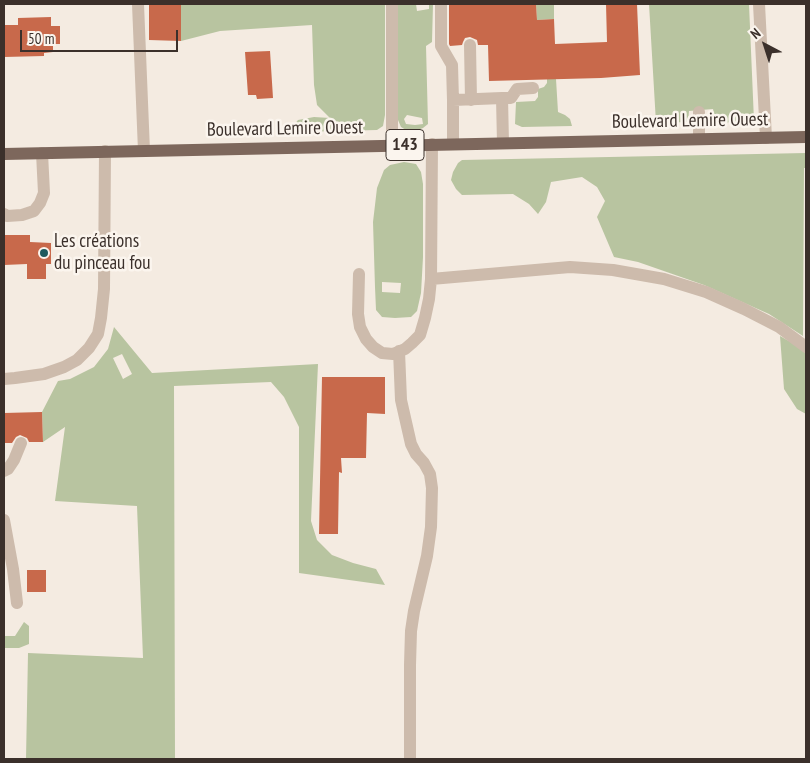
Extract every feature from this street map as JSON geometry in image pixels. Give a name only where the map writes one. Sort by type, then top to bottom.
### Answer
[{"type":"main road","name":"Boulevard Lemire Ouest","points":[[4,154],[806,137]]},
{"type":"lane","points":[[138,4],[144,151]]},
{"type":"lane","points":[[392,4],[392,145]]},
{"type":"lane","points":[[441,4],[441,46],[452,64],[453,144]]},
{"type":"lane","points":[[759,4],[766,138]]},
{"type":"lane","points":[[470,45],[471,100]]},
{"type":"lane","points":[[453,100],[511,98],[517,89],[533,88]]},
{"type":"lane","points":[[502,98],[503,143]]},
{"type":"lane","points":[[699,112],[699,139]]},
{"type":"lane","points":[[360,274],[358,314],[360,328],[373,347],[382,353],[393,354],[412,343],[420,335],[425,318],[431,279],[432,144]]},
{"type":"lane","points":[[4,379],[44,374],[64,367],[77,360],[89,348],[98,334],[104,289],[105,151]]},
{"type":"lane","points":[[4,214],[7,216],[34,212],[40,204],[44,193],[42,153]]},
{"type":"lane","points":[[431,279],[570,267],[621,271],[664,279],[706,292],[779,327],[806,347]]},
{"type":"lane","points":[[399,351],[401,400],[411,444],[430,474],[432,488],[431,526],[427,556],[411,631],[410,759]]},
{"type":"lane","points":[[4,471],[8,470],[14,460],[21,442]]},
{"type":"lane","points":[[4,520],[17,603]]},
{"type":"green space","points":[[181,4],[385,4],[385,115],[383,126],[377,130],[296,132],[294,125],[298,120],[314,117],[330,118],[317,105],[314,85],[312,25],[220,31],[181,41]]},
{"type":"green space","points":[[397,4],[416,4],[417,11],[429,9],[429,4],[433,4],[432,42],[426,46],[428,124],[415,131],[406,130],[401,127],[398,120]],"holes":[[[407,115],[422,118],[423,124],[415,125],[406,124],[404,119]]]},
{"type":"green space","points":[[536,4],[554,4],[554,19],[537,20]]},
{"type":"green space","points":[[649,4],[749,4],[754,121],[716,123],[713,109],[689,111],[688,122],[656,123]]},
{"type":"green space","points":[[547,79],[556,79],[558,112],[570,119],[572,126],[522,127],[515,124],[516,102],[535,101],[538,97],[538,89],[544,87]]},
{"type":"green space","points":[[806,153],[806,168],[804,168],[803,336],[769,314],[704,285],[638,262],[614,257],[597,217],[605,201],[597,187],[582,177],[551,182],[546,202],[538,214],[529,204],[513,194],[462,195],[451,180],[453,172],[462,160]]},
{"type":"green space","points":[[404,162],[416,164],[421,172],[423,184],[421,293],[417,311],[411,317],[382,317],[376,310],[373,222],[377,188],[384,170],[390,165]],"holes":[[[382,282],[401,283],[400,293],[382,292]]]},
{"type":"green space","points":[[114,327],[152,373],[318,364],[311,521],[317,540],[332,555],[376,569],[385,585],[299,573],[299,427],[284,397],[271,382],[174,386],[175,759],[26,759],[28,653],[143,658],[137,506],[55,501],[65,427],[43,442],[42,412],[58,381],[70,379],[94,367],[108,349]],"holes":[[[122,354],[132,374],[123,379],[113,358]]]},
{"type":"green space","points":[[780,336],[801,348],[806,354],[806,414],[797,409],[784,389]]},
{"type":"green space","points":[[24,622],[29,626],[29,644],[19,648],[4,648],[4,636],[15,636]]},
{"type":"building","points":[[149,4],[181,4],[181,41],[149,40]]},
{"type":"building","points":[[449,4],[536,4],[537,20],[554,19],[555,44],[607,42],[606,4],[637,4],[640,75],[489,81],[488,45],[478,45],[477,40],[470,37],[465,38],[462,45],[450,46]]},
{"type":"building","points":[[51,17],[51,26],[60,26],[60,44],[53,44],[53,52],[44,53],[44,56],[4,57],[4,25],[18,25],[18,18]]},
{"type":"building","points":[[270,51],[273,98],[257,99],[256,95],[248,95],[245,52]]},
{"type":"building","points":[[4,235],[30,235],[30,242],[51,243],[51,264],[46,264],[46,279],[27,279],[27,264],[4,265]]},
{"type":"building","points":[[322,377],[385,377],[385,414],[367,413],[366,458],[341,458],[342,473],[339,472],[338,534],[319,534]]},
{"type":"building","points":[[42,412],[43,442],[29,442],[27,438],[20,435],[12,443],[4,443],[4,413]]},
{"type":"building","points":[[27,570],[46,570],[46,592],[27,592]]},
{"type":"place","name":"Les créations du pinceau fou","points":[[44,253]]}]
